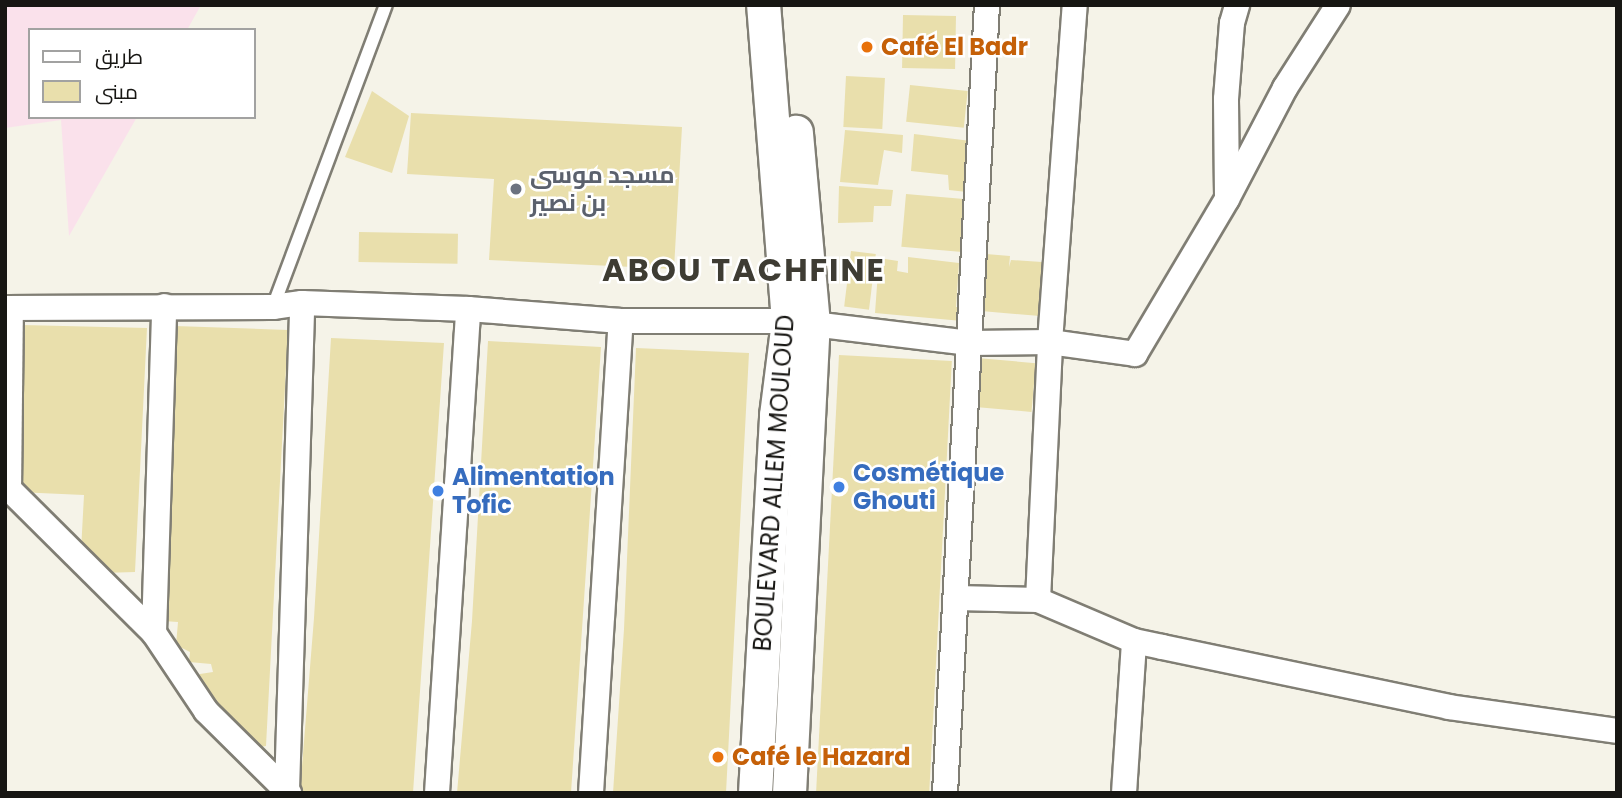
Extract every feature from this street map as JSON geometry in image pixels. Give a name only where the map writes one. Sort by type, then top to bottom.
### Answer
[{"type":"main road","name":"BOULEVARD ALLEM MOULOUD","points":[[755,793],[776,415],[800,323],[764,5]]},
{"type":"main road","name":"BOULEVARD ALLEM MOULOUD","points":[[785,5],[800,323],[789,793]]},
{"type":"street","points":[[945,793],[987,5]]},
{"type":"street","points":[[1038,600],[1050,342],[1075,5]]},
{"type":"street","points":[[1227,199],[1226,99],[1232,23],[1237,5]]},
{"type":"street","points":[[288,792],[206,711],[154,633],[7,487],[8,308],[272,307],[302,303],[468,309],[621,321],[800,323],[970,343],[1050,342],[1135,354],[1227,199],[1285,88],[1338,5]]},
{"type":"street","points":[[288,792],[302,303]]},
{"type":"street","points":[[154,633],[164,306]]},
{"type":"street","points":[[437,793],[468,309]]},
{"type":"street","points":[[591,793],[621,321]]},
{"type":"street","points":[[957,598],[1038,600],[1134,641],[1449,708],[1617,731]]},
{"type":"street","points":[[1124,793],[1134,641]]},
{"type":"lane","points":[[272,307],[386,5]]},
{"type":"shaded area","points":[[5,5],[201,5],[188,28],[28,28],[28,119],[136,119],[69,236],[61,120],[5,128]]},
{"type":"building","points":[[903,15],[956,16],[955,69],[902,68]]},
{"type":"building","points":[[846,76],[885,78],[882,129],[843,127]]},
{"type":"building","points":[[910,85],[968,91],[964,128],[906,122]]},
{"type":"building","points":[[372,91],[409,116],[392,173],[345,157]]},
{"type":"building","points":[[411,113],[682,127],[674,269],[489,260],[494,179],[407,174]]},
{"type":"building","points":[[845,130],[903,135],[902,153],[884,150],[878,185],[840,182]]},
{"type":"building","points":[[914,134],[971,141],[967,192],[949,190],[948,175],[911,171]]},
{"type":"building","points":[[839,186],[893,190],[891,206],[874,206],[873,222],[838,223]]},
{"type":"building","points":[[906,194],[967,199],[962,252],[901,247]]},
{"type":"building","points":[[359,232],[458,234],[457,264],[358,262]]},
{"type":"building","points":[[851,251],[876,254],[869,310],[844,307]]},
{"type":"building","points":[[986,254],[1010,256],[1009,267],[1011,260],[1042,262],[1040,316],[981,311]]},
{"type":"building","points":[[908,257],[959,263],[956,307],[963,307],[962,321],[875,313],[879,258],[898,261],[897,271],[908,273]]},
{"type":"building","points":[[22,325],[147,328],[135,572],[102,573],[81,551],[84,495],[17,492]]},
{"type":"building","points":[[175,326],[288,330],[266,746],[255,748],[210,701],[195,679],[200,674],[213,672],[211,664],[189,662],[190,652],[176,645],[178,622],[163,621]]},
{"type":"building","points":[[331,338],[444,343],[413,793],[300,791],[314,618]]},
{"type":"building","points":[[488,341],[601,347],[571,793],[457,793],[472,621]]},
{"type":"building","points":[[636,348],[749,353],[726,793],[613,793],[624,629]]},
{"type":"building","points":[[839,355],[952,361],[929,793],[816,793]]},
{"type":"building","points":[[977,358],[1036,363],[1032,412],[973,407]]},
{"type":"place","name":"Café El Badr","points":[[867,47]]},
{"type":"place","name":"مسجد موسى بن نصير","points":[[516,189]]},
{"type":"place","name":"Cosmétique Ghouti","points":[[839,487]]},
{"type":"place","name":"Alimentation Tofic","points":[[438,491]]},
{"type":"place","name":"Café le Hazard","points":[[718,757]]},
{"type":"district","name":"ABOU TACHFINE","points":[[744,270]]}]
